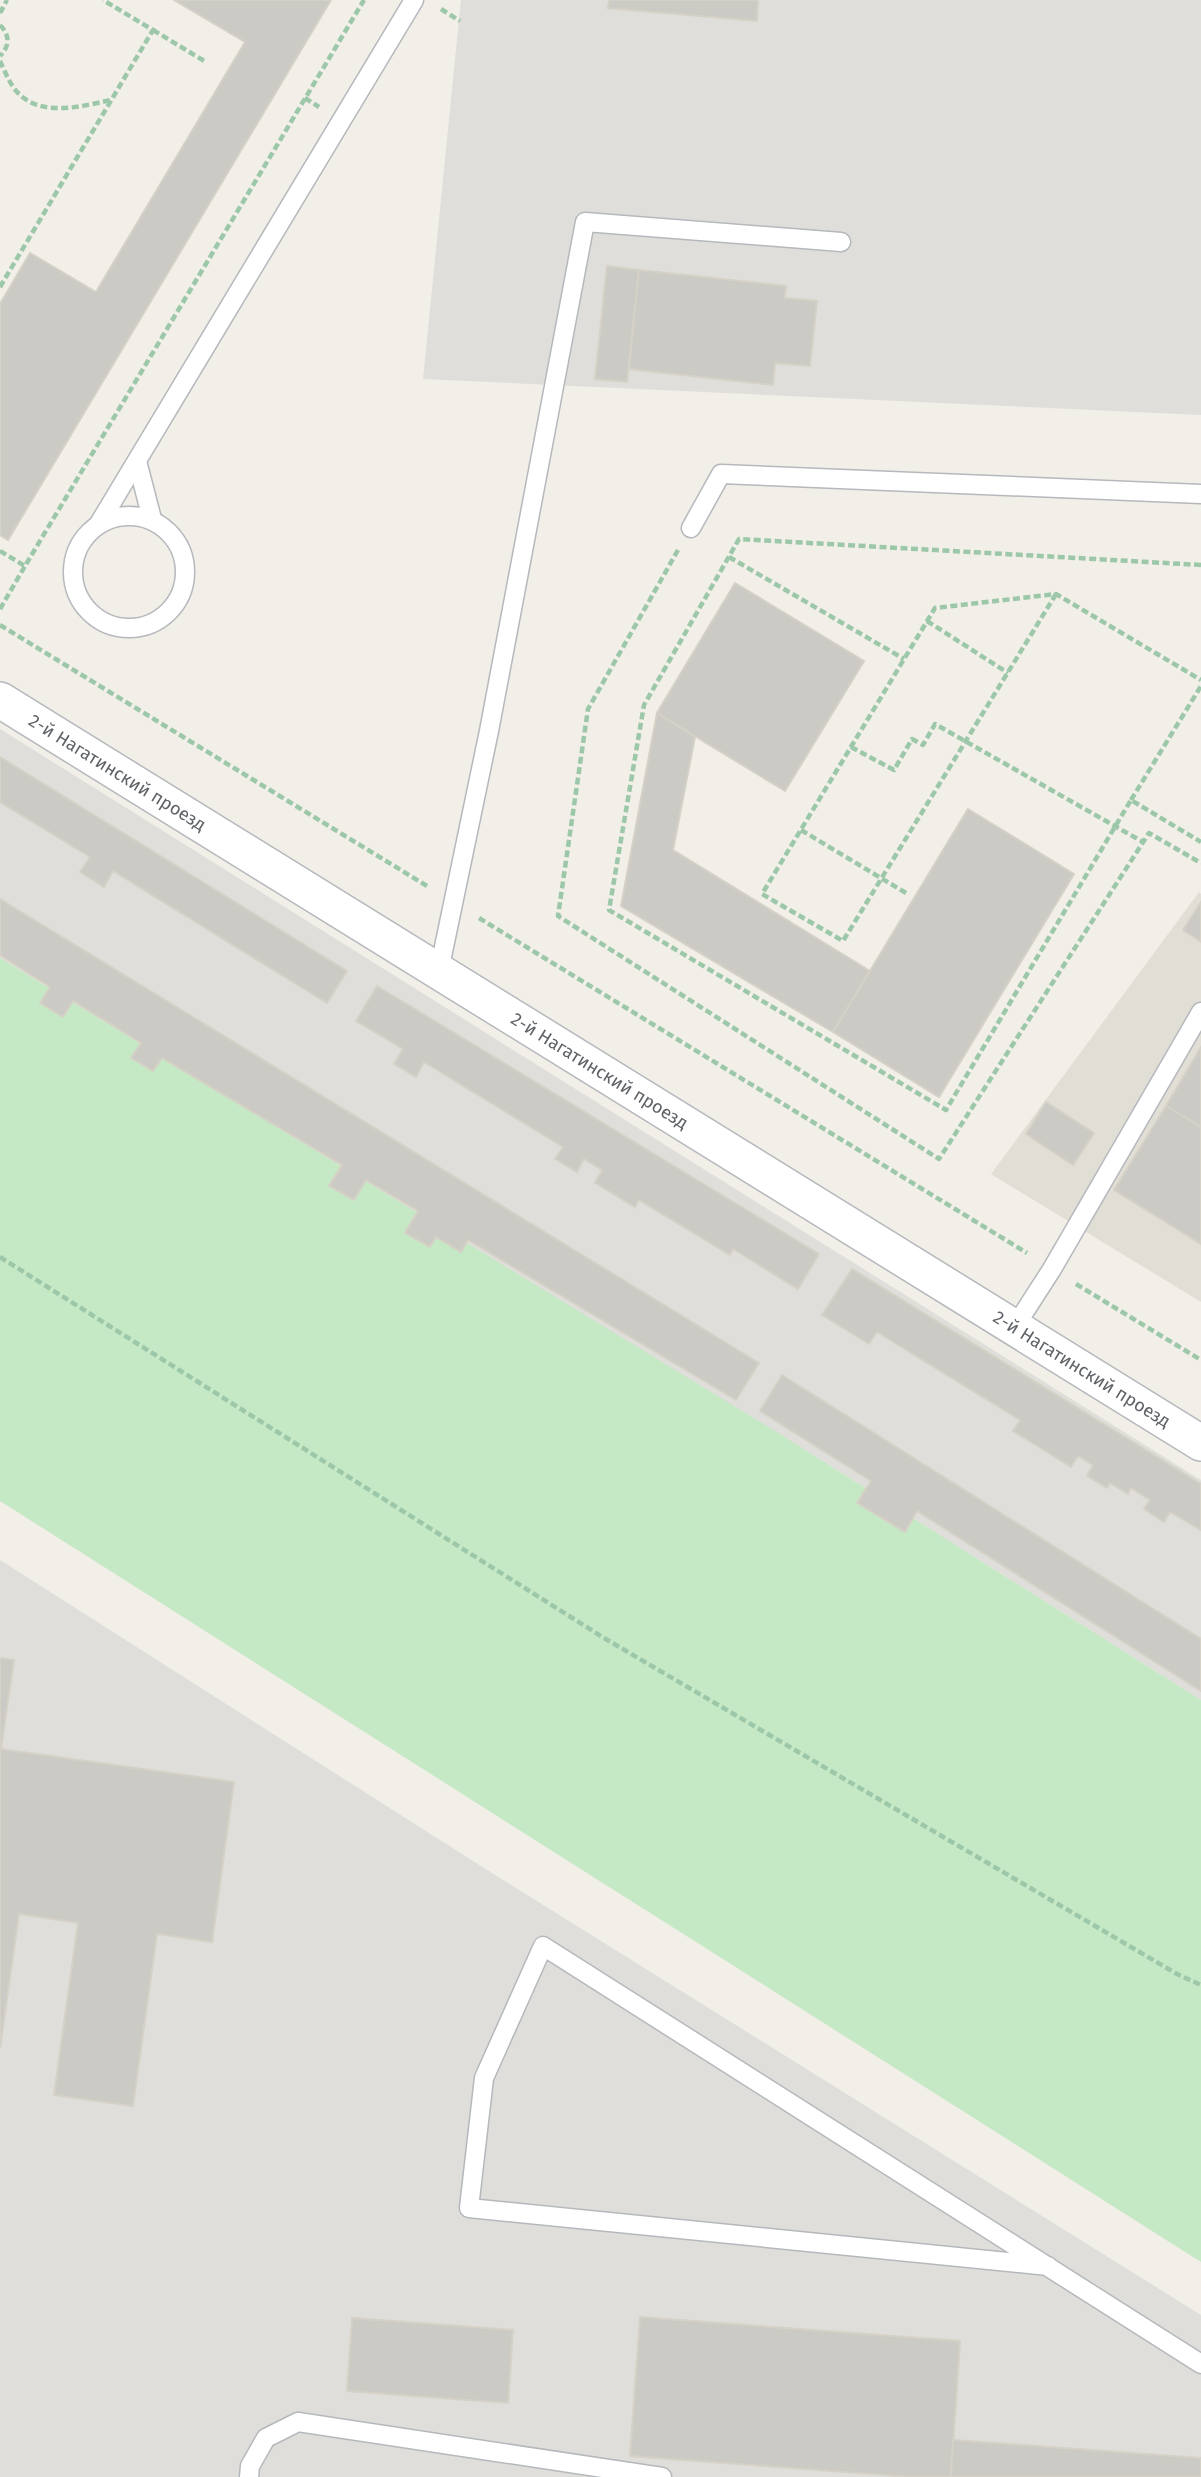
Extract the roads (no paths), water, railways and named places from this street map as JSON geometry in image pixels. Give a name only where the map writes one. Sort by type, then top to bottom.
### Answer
[{"type":"street","name":"2-й Нагатинский проезд","points":[[0,700],[1201,1443]]},
{"type":"lane","points":[[100,522],[126,515],[152,519],[177,541],[184,557],[182,591],[174,606],[161,618],[146,626],[130,629],[113,626],[98,619],[83,606],[74,589],[72,570],[75,551],[85,535],[100,522],[414,0]]},
{"type":"lane","points":[[439,971],[489,731],[585,222],[841,242]]},
{"type":"lane","points":[[137,461],[152,519]]},
{"type":"lane","points":[[691,528],[721,474],[1201,494]]},
{"type":"lane","points":[[1014,1328],[1052,1269],[1201,1012]]},
{"type":"lane","points":[[1048,2266],[469,2208],[484,2078],[543,1946],[1048,2266],[1201,2364]]},
{"type":"lane","points":[[249,2477],[250,2466],[266,2438],[298,2422],[662,2477]]}]
